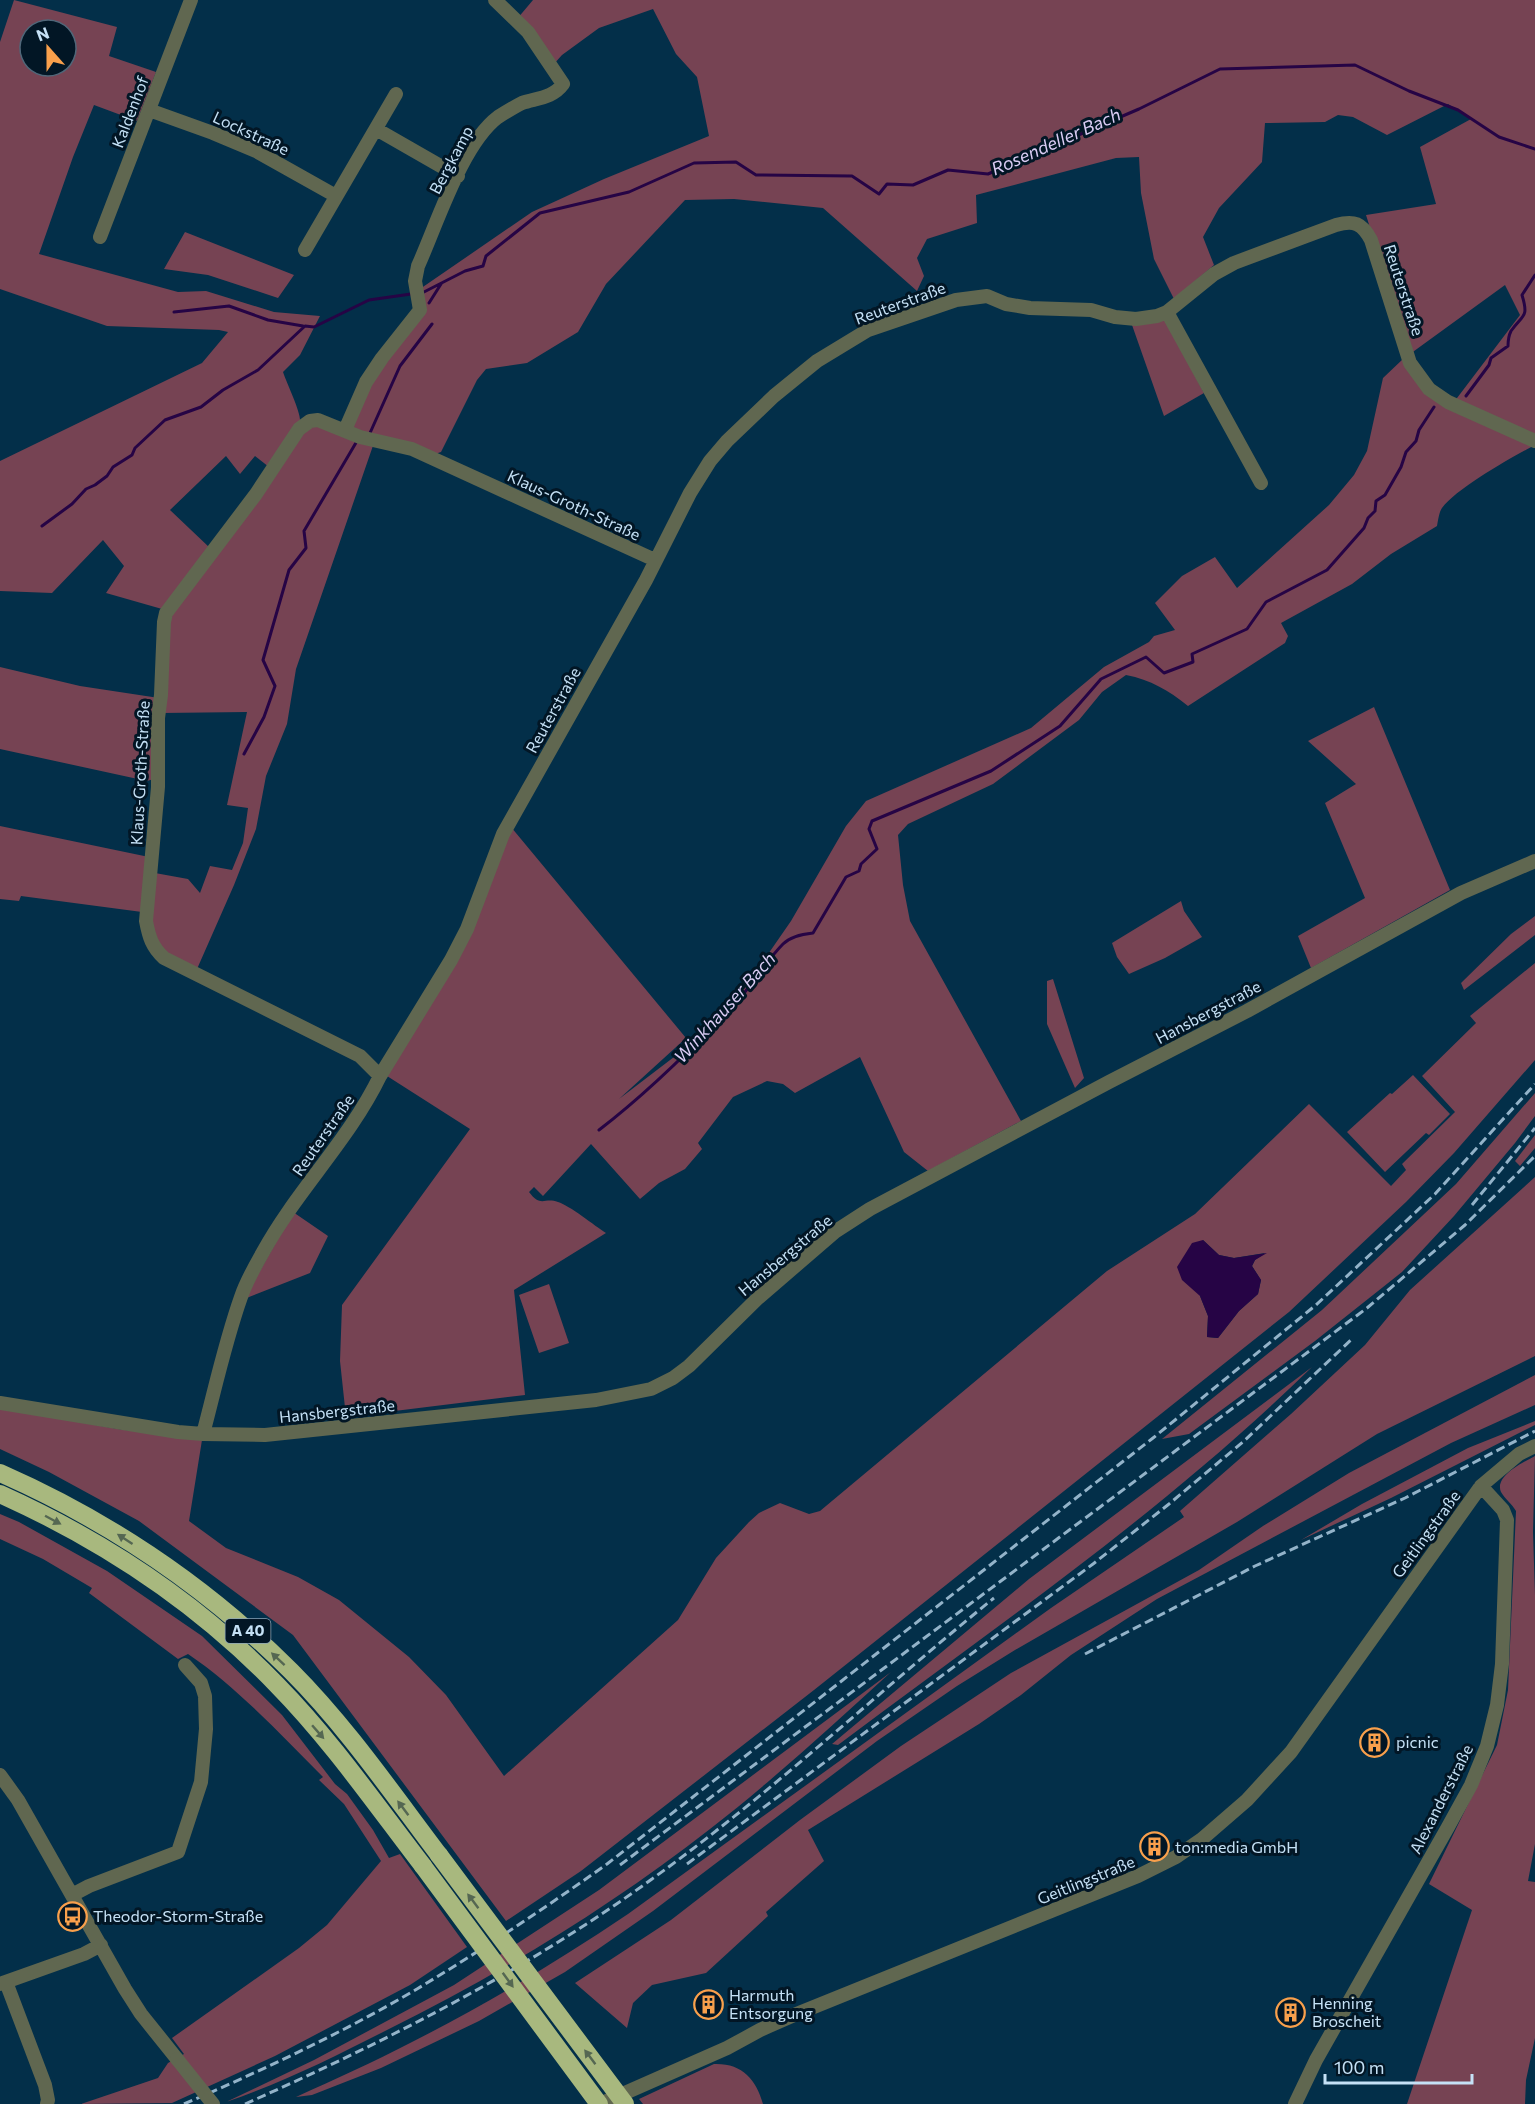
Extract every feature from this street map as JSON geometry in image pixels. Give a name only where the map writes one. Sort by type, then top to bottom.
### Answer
[{"type":"highway","name":"A 40","points":[[0,1473],[37,1489],[100,1522],[162,1562],[234,1618],[292,1672],[339,1726],[439,1855],[625,2104]]},
{"type":"highway","name":"A 40","points":[[0,1494],[90,1539],[151,1579],[210,1623],[278,1685],[323,1738],[423,1866],[600,2104]]},
{"type":"street","name":"Kaldenhof","points":[[100,237],[191,0]]},
{"type":"street","name":"Bergkamp","points":[[345,430],[366,382],[420,310],[416,293],[418,266],[458,176],[482,132],[515,106],[553,94],[563,84],[532,37],[495,0]]},
{"type":"street","points":[[305,250],[396,94]]},
{"type":"street","name":"Lockstraße","points":[[149,110],[256,151],[336,196]]},
{"type":"street","points":[[376,129],[458,176]]},
{"type":"street","name":"Reuterstraße","points":[[203,1434],[241,1295],[264,1250],[371,1096],[380,1076],[451,960],[467,928],[503,834],[701,474],[734,433],[817,361],[868,330],[956,300],[987,296],[1006,304],[1091,310],[1115,317],[1136,319],[1157,316],[1167,312],[1214,274],[1234,263],[1336,225],[1353,222],[1359,224],[1371,240],[1410,363],[1429,389],[1448,402],[1535,441]]},
{"type":"street","points":[[1167,312],[1261,483]]},
{"type":"street","name":"Klaus-Groth-Straße","points":[[380,1076],[360,1056],[164,958],[149,940],[146,921],[158,787],[158,718],[166,614],[256,494],[299,429],[310,421],[318,420],[360,437],[412,449],[655,560]]},
{"type":"street","name":"Hansbergstraße","points":[[0,1403],[119,1424],[203,1434],[265,1435],[596,1400],[651,1389],[673,1378],[689,1366],[766,1291],[836,1231],[870,1209],[1248,1011],[1461,893],[1535,861]]},
{"type":"street","name":"Geitlingstraße","points":[[600,2104],[727,2048],[794,2015],[1145,1874],[1202,1839],[1248,1800],[1291,1752],[1481,1486],[1519,1454],[1535,1446]]},
{"type":"street","name":"Alexanderstraße","points":[[1295,2104],[1316,2060],[1471,1785],[1487,1746],[1497,1705],[1502,1664],[1507,1520],[1503,1510],[1481,1486]]},
{"type":"street","points":[[72,1895],[178,1852],[201,1782],[206,1729],[205,1696],[201,1683],[185,1665]]},
{"type":"street","points":[[0,1774],[18,1800],[141,2014],[213,2104]]},
{"type":"street","points":[[47,2104],[45,2085],[3,1983],[84,1954],[101,1945]]},
{"type":"shaded area","points":[[14,0],[117,27],[109,56],[156,72],[137,121],[94,105],[39,254],[178,292],[206,291],[274,312],[320,316],[300,355],[283,372],[297,406],[300,423],[269,467],[255,456],[240,474],[226,456],[170,510],[210,548],[162,609],[106,593],[124,566],[103,540],[52,593],[0,591],[0,461],[202,363],[228,332],[107,326],[0,289],[0,42]]},
{"type":"shaded area","points":[[533,0],[1535,0],[1535,438],[1454,402],[1520,315],[1505,285],[1410,354],[1366,215],[1436,204],[1420,147],[1471,119],[1448,104],[1387,135],[1353,117],[1338,115],[1325,122],[1265,123],[1262,162],[1219,208],[1203,237],[1214,265],[1174,299],[1154,259],[1141,193],[1139,157],[1116,158],[976,195],[977,223],[927,239],[917,258],[924,276],[917,291],[823,208],[734,199],[685,200],[606,284],[578,332],[527,363],[486,369],[477,380],[441,452],[435,454],[376,437],[296,669],[287,724],[266,776],[256,829],[197,969],[162,952],[150,931],[155,873],[188,879],[200,893],[210,866],[232,870],[243,843],[248,808],[227,805],[247,712],[161,713],[170,611],[290,446],[312,424],[347,434],[368,385],[421,311],[417,291],[532,212],[604,179],[709,136],[697,77],[676,54],[653,9],[599,28],[562,55],[553,65],[517,19]]},
{"type":"shaded area","points":[[185,232],[294,275],[278,298],[208,275],[164,269]]},
{"type":"shaded area","points":[[1166,321],[1204,393],[1164,416],[1132,325]]},
{"type":"shaded area","points":[[1403,359],[1413,377],[1535,445],[1486,474],[1449,500],[1439,514],[1437,526],[1391,554],[1352,584],[1281,623],[1288,636],[1285,643],[1188,706],[1159,686],[1126,675],[1102,692],[1079,720],[993,784],[908,824],[898,835],[903,885],[910,921],[1021,1121],[928,1171],[904,1152],[860,1057],[795,1093],[783,1084],[767,1081],[733,1097],[698,1143],[702,1149],[685,1169],[659,1183],[640,1199],[591,1144],[543,1196],[534,1187],[529,1192],[537,1200],[563,1204],[606,1233],[514,1290],[525,1395],[346,1417],[340,1361],[342,1305],[470,1129],[387,1076],[511,827],[686,1038],[619,1099],[691,1044],[764,960],[791,921],[846,826],[866,801],[1031,728],[1104,667],[1149,642],[1154,636],[1175,630],[1155,603],[1182,576],[1215,557],[1237,588],[1329,505],[1354,475],[1367,451],[1383,378]]},
{"type":"shaded area","points":[[0,667],[80,686],[159,698],[154,779],[147,781],[0,749]]},
{"type":"shaded area","points":[[1374,707],[1450,890],[1311,968],[1298,936],[1365,898],[1325,803],[1356,784],[1308,741]]},
{"type":"shaded area","points":[[0,826],[149,857],[142,912],[21,896],[19,901],[0,899]]},
{"type":"shaded area","points":[[1181,901],[1184,911],[1202,937],[1165,958],[1129,974],[1117,957],[1112,943]]},
{"type":"shaded area","points":[[1535,916],[1535,935],[1464,990],[1461,983],[1511,934]]},
{"type":"shaded area","points":[[1535,963],[1535,1060],[1454,1153],[1406,1202],[1289,1312],[814,1690],[581,1871],[506,1921],[293,1635],[139,1521],[49,1472],[0,1449],[0,1408],[118,1429],[202,1440],[189,1521],[226,1548],[298,1577],[339,1600],[409,1657],[446,1695],[504,1776],[678,1620],[716,1558],[759,1513],[780,1503],[809,1514],[820,1511],[1107,1271],[1195,1214],[1309,1104],[1391,1186],[1406,1170],[1402,1164],[1455,1112],[1422,1076],[1476,1023],[1470,1016]],"holes":[[[1203,1240],[1219,1255],[1234,1258],[1265,1253],[1255,1260],[1252,1266],[1261,1280],[1258,1294],[1239,1311],[1218,1338],[1207,1337],[1208,1316],[1200,1296]]]},
{"type":"shaded area","points":[[1053,979],[1084,1078],[1075,1088],[1047,1024],[1047,981]]},
{"type":"shaded area","points":[[1413,1075],[1450,1114],[1429,1135],[1426,1133],[1385,1172],[1347,1132]]},
{"type":"shaded area","points":[[1535,1093],[1535,1116],[1515,1143],[1454,1216],[1402,1272],[1315,1341],[1189,1434],[1162,1439],[1322,1310],[1456,1184]]},
{"type":"shaded area","points":[[1535,1135],[1535,1148],[1520,1166],[1515,1161]]},
{"type":"shaded area","points":[[1535,1177],[1535,1356],[1377,1434],[1237,1522],[957,1686],[877,1741],[653,1911],[565,1972],[479,2021],[381,2068],[312,2095],[296,2097],[468,2013],[602,1931],[1051,1608],[1184,1517],[1180,1511],[1291,1414],[1365,1345],[1410,1290]]},
{"type":"shaded area","points":[[293,1212],[328,1236],[310,1273],[244,1299]]},
{"type":"shaded area","points":[[1203,1240],[1219,1255],[1234,1258],[1267,1253],[1255,1260],[1252,1266],[1261,1280],[1258,1294],[1239,1311],[1218,1338],[1207,1337],[1208,1316],[1200,1296],[1182,1280],[1177,1267],[1192,1243]]},
{"type":"shaded area","points":[[549,1284],[569,1343],[539,1353],[519,1295]]},
{"type":"shaded area","points":[[1312,1367],[1200,1469],[1141,1517],[1021,1610],[838,1745],[832,1744],[1029,1579]]},
{"type":"shaded area","points":[[1535,1375],[1535,1405],[1451,1443],[1157,1599],[1071,1655],[1021,1695],[979,1724],[808,1830],[824,1861],[766,1912],[768,1916],[706,1973],[652,1985],[633,2003],[627,2028],[575,1983],[671,1920],[800,1820],[901,1746],[1011,1673],[1199,1570],[1263,1526],[1349,1473]]},
{"type":"shaded area","points":[[1535,1421],[1535,1425],[1391,1498],[1301,1540],[1362,1504],[1468,1448]]},
{"type":"shaded area","points":[[1535,1456],[1533,1532],[1535,1844],[1528,1881],[1535,1882],[1535,2038],[1526,2080],[1525,2104],[1407,2104],[1472,1910],[1429,1884],[1497,1745],[1508,1690],[1516,1511],[1501,1492],[1500,1486],[1511,1470]]},
{"type":"shaded area","points":[[0,1514],[19,1522],[107,1571],[202,1636],[282,1715],[335,1784],[347,1794],[373,1830],[389,1858],[400,1854],[467,1947],[410,1985],[275,2056],[172,2103],[81,2104],[158,2078],[168,2063],[184,2054],[172,2038],[299,1948],[327,1925],[381,1861],[344,1804],[319,1780],[323,1777],[241,1696],[188,1654],[178,1659],[89,1593],[92,1588],[43,1559],[0,1539]]},
{"type":"shaded area","points":[[891,1672],[733,1810],[672,1858],[594,1912],[471,1986],[429,2008],[308,2069],[226,2102],[314,2060],[454,1985],[599,1890]]},
{"type":"shaded area","points":[[714,2064],[732,2066],[746,2074],[756,2087],[763,2104],[643,2104],[639,2099]]},
{"type":"waterway","name":"Rosendeller Bach","points":[[422,293],[465,271],[483,266],[486,256],[540,213],[629,192],[694,163],[736,162],[756,175],[852,176],[879,194],[887,184],[913,185],[948,170],[988,174],[1139,109],[1220,69],[1355,65],[1409,91],[1458,110],[1499,137],[1535,149]]},
{"type":"waterway","name":"Winkhauser Bach","points":[[1466,396],[1489,365],[1491,358],[1508,346],[1511,331],[1525,312],[1522,295],[1535,275]]},
{"type":"waterway","points":[[429,303],[441,284]]},
{"type":"waterway","name":"Rosendeller Bach","points":[[42,526],[72,504],[86,489],[107,476],[113,467],[132,455],[135,448],[165,420],[201,407],[223,390],[258,370],[305,326],[314,327],[369,300],[411,294]]},
{"type":"waterway","points":[[174,312],[229,306],[268,320],[303,326]]},
{"type":"waterway","points":[[370,433],[400,366],[432,324]]},
{"type":"waterway","name":"Winkhauser Bach","points":[[599,1130],[672,1067],[707,1033],[740,998],[786,941],[793,937],[813,933],[846,877],[859,871],[861,864],[877,849],[869,829],[872,821],[991,771],[1060,726],[1101,679],[1146,657],[1164,673],[1193,662],[1192,654],[1247,629],[1266,602],[1327,570],[1364,528],[1368,518],[1375,511],[1376,501],[1385,495],[1401,467],[1406,452],[1416,441],[1419,430],[1434,407]]},
{"type":"waterway","points":[[244,754],[264,717],[275,686],[263,660],[289,570],[306,548],[304,531],[357,441]]},
{"type":"railway","points":[[184,2104],[302,2050],[389,2005],[537,1913],[607,1864],[1153,1438],[1316,1305],[1435,1194],[1535,1084]]},
{"type":"railway","points":[[1472,1205],[1535,1128]]},
{"type":"railway","points":[[620,1865],[1367,1308],[1465,1225],[1535,1156]]},
{"type":"railway","points":[[687,1864],[1093,1564],[1169,1504],[1244,1441],[1353,1338]]},
{"type":"railway","points":[[1085,1654],[1255,1566],[1405,1498],[1535,1431]]},
{"type":"railway","points":[[245,2104],[351,2055],[454,2002],[505,1974],[604,1912],[652,1879],[740,1812],[994,1598]]},
{"type":"place","name":"picnic","points":[[1375,1742]]},
{"type":"place","name":"ton:media GmbH","points":[[1154,1847]]},
{"type":"place","name":"Theodor-Storm-Straße","points":[[72,1916]]},
{"type":"place","name":"Harmuth Entsorgung","points":[[708,2004]]},
{"type":"place","name":"Henning Broscheit","points":[[1291,2012]]}]
